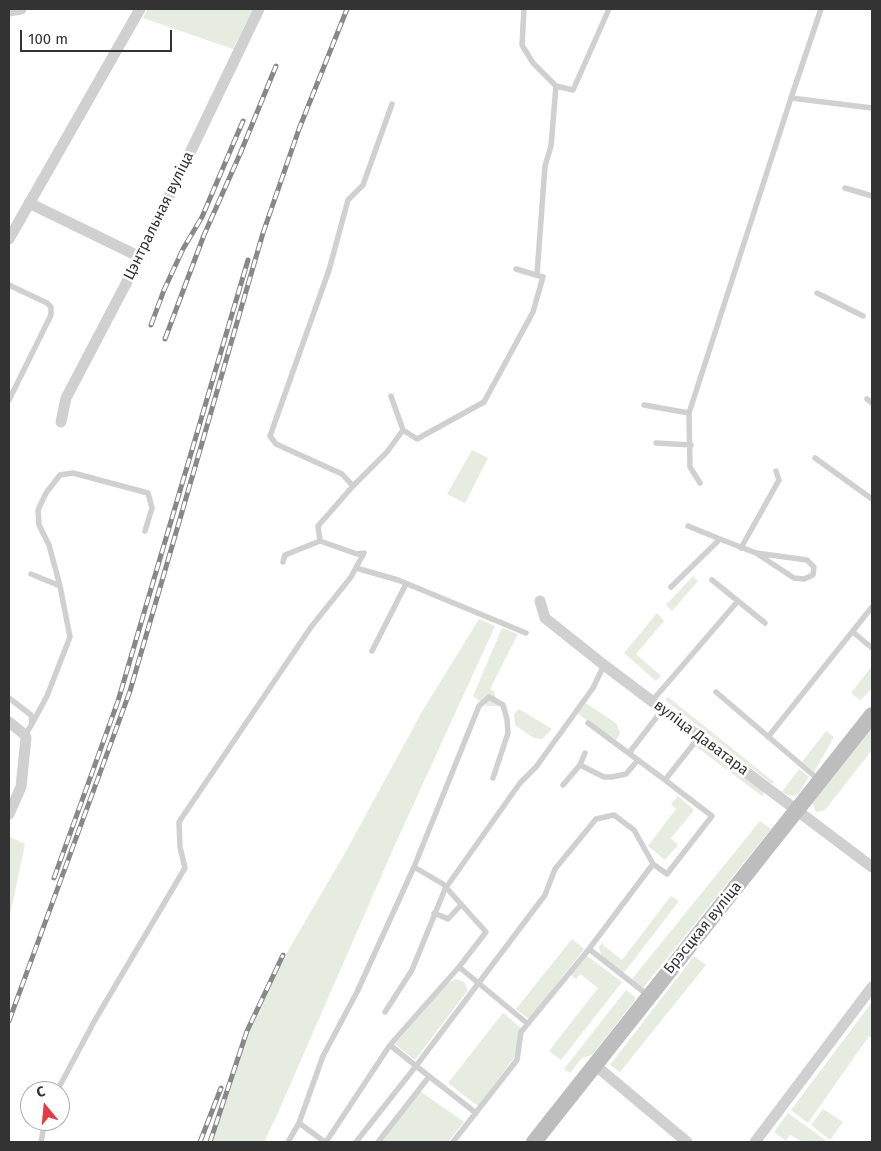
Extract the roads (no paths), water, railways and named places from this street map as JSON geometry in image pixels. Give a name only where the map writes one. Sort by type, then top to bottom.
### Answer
[{"type":"main road","name":"Брэсцкая вуліца","points":[[534,1142],[872,715]]},
{"type":"street","points":[[9,11],[21,9]]},
{"type":"street","points":[[9,239],[140,9]]},
{"type":"street","name":"Цэнтральная вуліца","points":[[61,422],[66,398],[140,256],[259,9]]},
{"type":"street","points":[[29,203],[140,256]]},
{"type":"street","name":"вуліца Даватара","points":[[540,600],[545,618],[604,665],[872,867]]},
{"type":"street","points":[[9,722],[25,735],[21,787],[9,814]]},
{"type":"street","points":[[754,1142],[872,987]]},
{"type":"street","points":[[595,1065],[687,1142]]},
{"type":"lane","points":[[524,9],[522,45],[533,62],[556,86],[573,90],[609,9]]},
{"type":"lane","points":[[700,483],[690,467],[689,413],[755,204],[821,9]]},
{"type":"lane","points":[[537,274],[546,166],[551,146],[556,86]]},
{"type":"lane","points":[[791,98],[872,108]]},
{"type":"lane","points":[[353,486],[342,474],[276,444],[270,436],[329,270],[348,200],[363,185],[392,104]]},
{"type":"lane","points":[[845,188],[872,196]]},
{"type":"lane","points":[[391,396],[403,430],[417,439],[484,402],[532,312],[542,278],[537,274],[516,269]]},
{"type":"lane","points":[[9,285],[47,303],[51,307],[50,314],[9,400]]},
{"type":"lane","points":[[817,293],[863,316]]},
{"type":"lane","points":[[644,405],[689,413]]},
{"type":"lane","points":[[320,541],[318,526],[353,486],[387,452],[403,430]]},
{"type":"lane","points":[[656,443],[691,444]]},
{"type":"lane","points":[[815,458],[872,499]]},
{"type":"lane","points":[[741,548],[779,480],[776,471]]},
{"type":"lane","points":[[25,735],[47,696],[70,636],[49,545],[40,526],[38,510],[46,493],[60,476],[73,473],[148,493],[152,508],[145,531]]},
{"type":"lane","points":[[688,526],[756,553],[807,560],[814,567],[812,575],[804,579],[794,578],[756,553]]},
{"type":"lane","points":[[671,587],[720,539]]},
{"type":"lane","points":[[62,1081],[95,1020],[185,868],[180,847],[178,822],[311,627],[351,577],[364,554],[357,554],[320,541],[286,555],[283,562]]},
{"type":"lane","points":[[356,568],[406,584],[526,633]]},
{"type":"lane","points":[[30,574],[60,586]]},
{"type":"lane","points":[[712,580],[766,623]]},
{"type":"lane","points":[[372,651],[406,584]]},
{"type":"lane","points":[[652,701],[738,601]]},
{"type":"lane","points":[[768,737],[872,608]]},
{"type":"lane","points":[[853,632],[872,648]]},
{"type":"lane","points":[[384,1012],[412,970],[434,913],[446,889],[520,783],[536,767],[593,688],[604,665]]},
{"type":"lane","points":[[716,692],[820,782]]},
{"type":"lane","points":[[288,1142],[299,1123],[323,1056],[357,992],[414,867],[479,706],[486,697],[503,705],[508,733],[492,778]]},
{"type":"lane","points":[[9,698],[31,716],[32,724]]},
{"type":"lane","points":[[629,753],[663,709]]},
{"type":"lane","points":[[356,1142],[480,984],[545,895],[555,869],[596,819],[614,815],[634,830],[653,864],[666,874],[712,816],[588,723]]},
{"type":"lane","points":[[665,780],[699,737]]},
{"type":"lane","points":[[563,785],[580,765],[585,753]]},
{"type":"lane","points":[[580,765],[604,777],[612,778],[626,774],[638,760]]},
{"type":"lane","points":[[453,1142],[517,1060],[521,1032],[653,864]]},
{"type":"lane","points":[[299,1123],[326,1142],[390,1045],[459,967],[486,932],[443,884],[414,867]]},
{"type":"lane","points":[[434,913],[448,919],[461,905]]},
{"type":"lane","points":[[588,949],[649,996]]},
{"type":"lane","points":[[459,967],[528,1024]]},
{"type":"lane","points":[[390,1045],[428,1078],[476,1114]]},
{"type":"lane","points":[[378,1142],[428,1078]]},
{"type":"railway","points":[[9,1021],[130,691],[263,233],[299,129],[347,9]]},
{"type":"railway","points":[[165,339],[204,235],[276,66]]},
{"type":"railway","points":[[151,325],[164,290],[183,249],[202,217],[243,121]]},
{"type":"railway","points":[[54,878],[118,701],[248,260]]},
{"type":"railway","points":[[210,1142],[247,1031],[283,955]]},
{"type":"railway","points":[[200,1142],[221,1088]]}]
